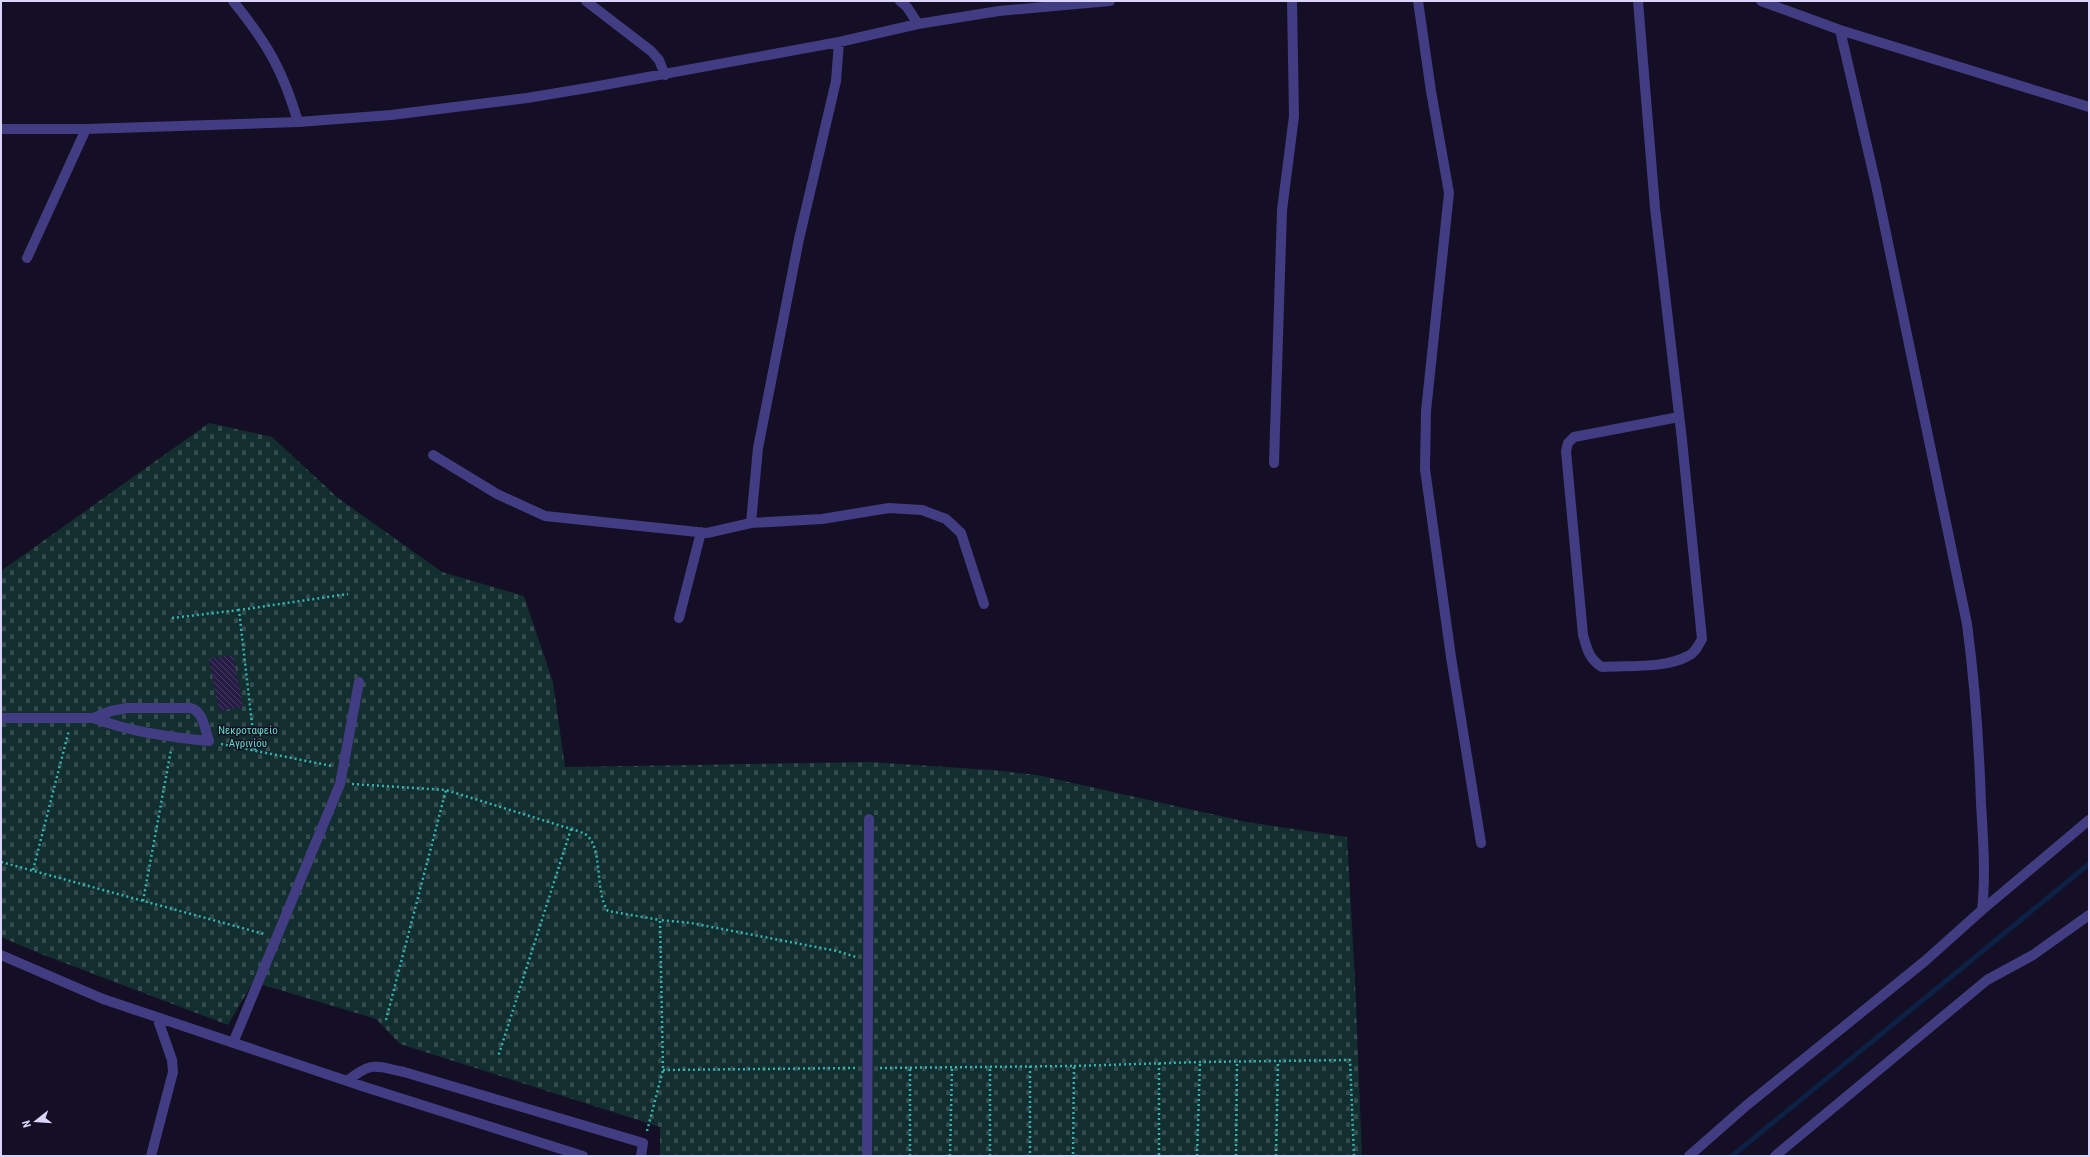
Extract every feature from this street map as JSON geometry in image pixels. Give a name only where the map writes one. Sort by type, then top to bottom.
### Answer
[{"type":"street","points":[[233,1],[256,30],[275,60],[290,94],[298,122]]},
{"type":"street","points":[[586,1],[651,51],[658,60],[665,75]]},
{"type":"street","points":[[900,1],[907,7],[918,24]]},
{"type":"street","points":[[1,129],[86,129],[298,122],[392,114],[527,98],[665,75],[775,52],[839,42],[918,24],[1000,12],[1110,1]]},
{"type":"street","points":[[1274,463],[1282,210],[1294,116],[1292,1]]},
{"type":"street","points":[[1418,1],[1431,90],[1449,193],[1426,411],[1425,469],[1451,657],[1481,843]]},
{"type":"street","points":[[1638,1],[1655,208],[1679,418],[1702,639],[1697,649],[1689,656],[1665,663],[1602,667],[1594,662],[1588,654],[1583,635],[1566,451],[1568,443],[1574,437],[1679,418]]},
{"type":"street","points":[[1762,1],[1840,30],[2089,107]]},
{"type":"street","points":[[1840,30],[1876,185],[1967,624],[1974,677],[1979,744],[1984,858],[1982,910]]},
{"type":"street","points":[[751,523],[758,448],[799,239],[836,81],[839,42]]},
{"type":"street","points":[[27,258],[86,129]]},
{"type":"street","points":[[433,455],[497,494],[545,516],[701,532],[715,532],[751,523],[814,520],[899,507],[934,513],[952,522],[961,533],[984,604]]},
{"type":"street","points":[[679,618],[701,532]]},
{"type":"street","points":[[233,1043],[340,784],[359,682]]},
{"type":"street","points":[[1,718],[93,718],[127,729],[173,738],[209,741],[199,713],[195,709],[190,708],[127,708],[110,711],[93,718]]},
{"type":"street","points":[[867,1156],[869,819]]},
{"type":"street","points":[[1689,1156],[1765,1090],[1936,951],[1982,910],[2089,820]]},
{"type":"street","points":[[1775,1156],[1987,980],[2033,955],[2089,915]]},
{"type":"street","points":[[1,955],[102,999],[347,1081],[583,1156]]},
{"type":"street","points":[[152,1156],[173,1072],[172,1060],[157,1017]]},
{"type":"street","points":[[347,1081],[367,1066],[404,1072],[643,1143],[641,1156]]},
{"type":"path","points":[[172,618],[348,594]]},
{"type":"path","points":[[239,610],[255,750]]},
{"type":"path","points":[[33,870],[72,718]]},
{"type":"path","points":[[143,901],[173,738]]},
{"type":"path","points":[[209,741],[342,768]]},
{"type":"path","points":[[340,784],[446,790],[586,834],[591,839],[595,849],[602,898],[608,911],[706,926],[837,951],[868,961]]},
{"type":"path","points":[[386,1020],[446,790]]},
{"type":"path","points":[[498,1057],[571,829]]},
{"type":"path","points":[[1,862],[276,938]]},
{"type":"path","points":[[643,1143],[653,1116],[663,1070],[660,920]]},
{"type":"path","points":[[663,1070],[1074,1066],[1200,1062],[1350,1060],[1354,1156]]},
{"type":"path","points":[[1197,1156],[1200,1062]]},
{"type":"path","points":[[1236,1156],[1237,1062]]},
{"type":"path","points":[[1276,1156],[1278,1062]]},
{"type":"path","points":[[1159,1063],[1159,1156]]},
{"type":"path","points":[[1030,1066],[1030,1156]]},
{"type":"path","points":[[1073,1156],[1074,1066]]},
{"type":"path","points":[[950,1156],[952,1067]]},
{"type":"path","points":[[990,1067],[990,1156]]},
{"type":"path","points":[[910,1068],[910,1156]]},
{"type":"green space","name":"Νεκροταφείο Αγρινίου","points":[[209,423],[272,437],[338,498],[442,572],[524,596],[553,682],[565,767],[870,762],[992,770],[1037,775],[1247,822],[1347,837],[1355,981],[1362,1156],[660,1156],[660,1127],[400,1044],[376,1019],[253,982],[228,1025],[41,954],[1,937],[1,571]]},
{"type":"building","points":[[233,655],[243,707],[219,711],[209,659]]},
{"type":"waterway","points":[[1732,1156],[2089,864]]}]
